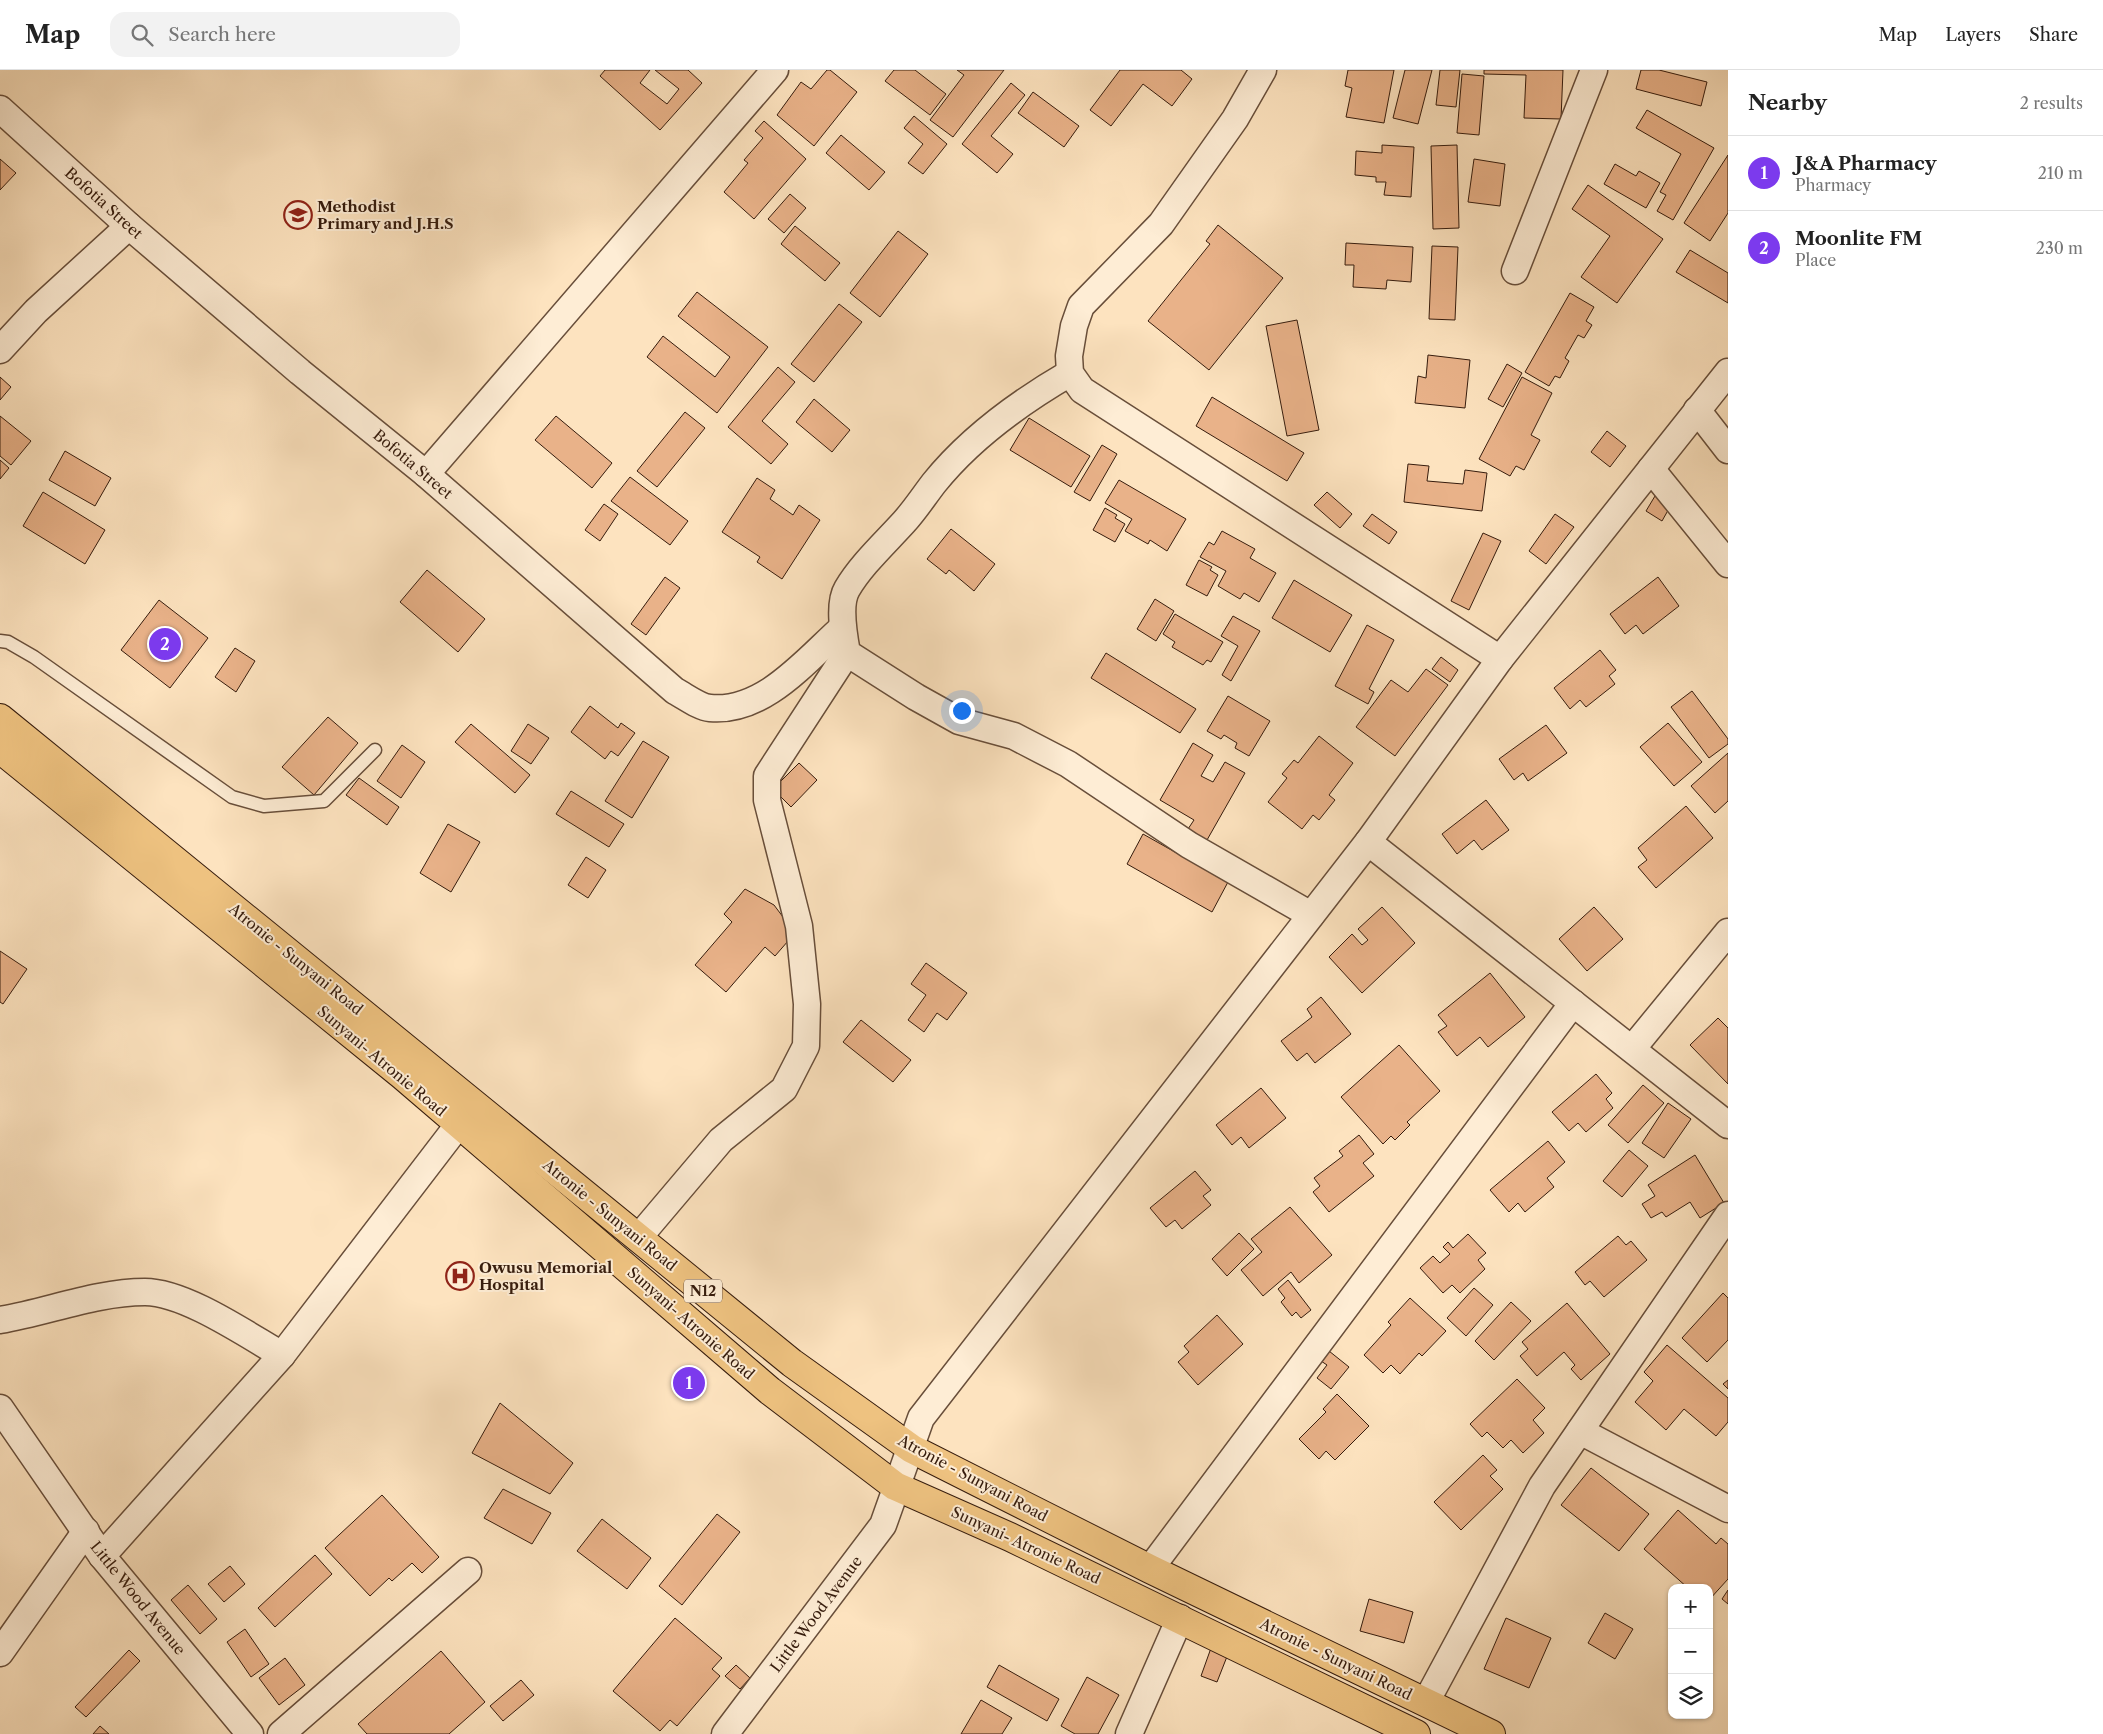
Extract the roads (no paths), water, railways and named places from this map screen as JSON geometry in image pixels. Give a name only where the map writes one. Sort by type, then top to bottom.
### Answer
[{"type":"highway","name":"Atronie - Sunyani Road","points":[[0,718],[792,1363],[912,1449],[1150,1569],[1491,1734]]},
{"type":"highway","name":"Sunyani- Atronie Road","points":[[0,749],[403,1076],[770,1391],[895,1486],[1010,1536],[1416,1734]]},
{"type":"street","points":[[426,474],[775,70]]},
{"type":"street","points":[[1263,70],[1235,119],[1161,224],[1081,306],[1074,326],[1069,356],[1070,373],[1082,390],[1500,659]]},
{"type":"street","points":[[1515,271],[1594,70]]},
{"type":"street","name":"Bofotia Street","points":[[0,109],[129,226],[300,372],[426,474],[675,692],[709,708],[735,705],[762,695],[784,683],[842,628]]},
{"type":"street","points":[[0,350],[36,311],[129,226]]},
{"type":"street","name":"Little Wood Avenue","points":[[725,1734],[883,1525],[895,1486],[912,1449],[921,1418],[1368,842],[1500,659],[1728,372]]},
{"type":"street","points":[[1070,373],[1029,398],[998,421],[934,483],[846,591],[842,628],[848,653],[916,697],[959,721],[1014,736],[1068,764],[1189,845],[1311,915]]},
{"type":"street","points":[[1697,410],[1728,450]]},
{"type":"street","points":[[1651,469],[1728,564]]},
{"type":"street","points":[[638,1238],[721,1140],[784,1089],[806,1046],[807,1004],[799,926],[767,800],[767,776],[848,653]]},
{"type":"street","points":[[1368,842],[1728,1125]]},
{"type":"street","points":[[1632,1049],[1728,932]]},
{"type":"street","points":[[1150,1569],[1573,1003]]},
{"type":"street","points":[[102,1556],[282,1355],[459,1124]]},
{"type":"street","points":[[1426,1702],[1542,1486],[1728,1215]]},
{"type":"street","points":[[0,1320],[112,1294],[147,1292],[193,1304],[282,1355]]},
{"type":"street","name":"Little Wood Avenue","points":[[0,1408],[102,1556],[250,1734]]},
{"type":"street","points":[[1580,1431],[1728,1509]]},
{"type":"street","points":[[0,1653],[86,1531]]},
{"type":"street","points":[[281,1734],[468,1571]]},
{"type":"street","points":[[1129,1734],[1180,1618]]},
{"type":"lane","points":[[0,641],[8,642],[34,657],[232,797],[264,806],[324,801],[375,750]]},
{"type":"place","name":"Methodist Primary and J.H.S","points":[[298,215]]},
{"type":"place","name":"Moonlite FM","points":[[165,644]]},
{"type":"place","name":"Owusu Memorial Hospital","points":[[460,1276]]},
{"type":"place","name":"J&A Pharmacy","points":[[689,1383]]}]
